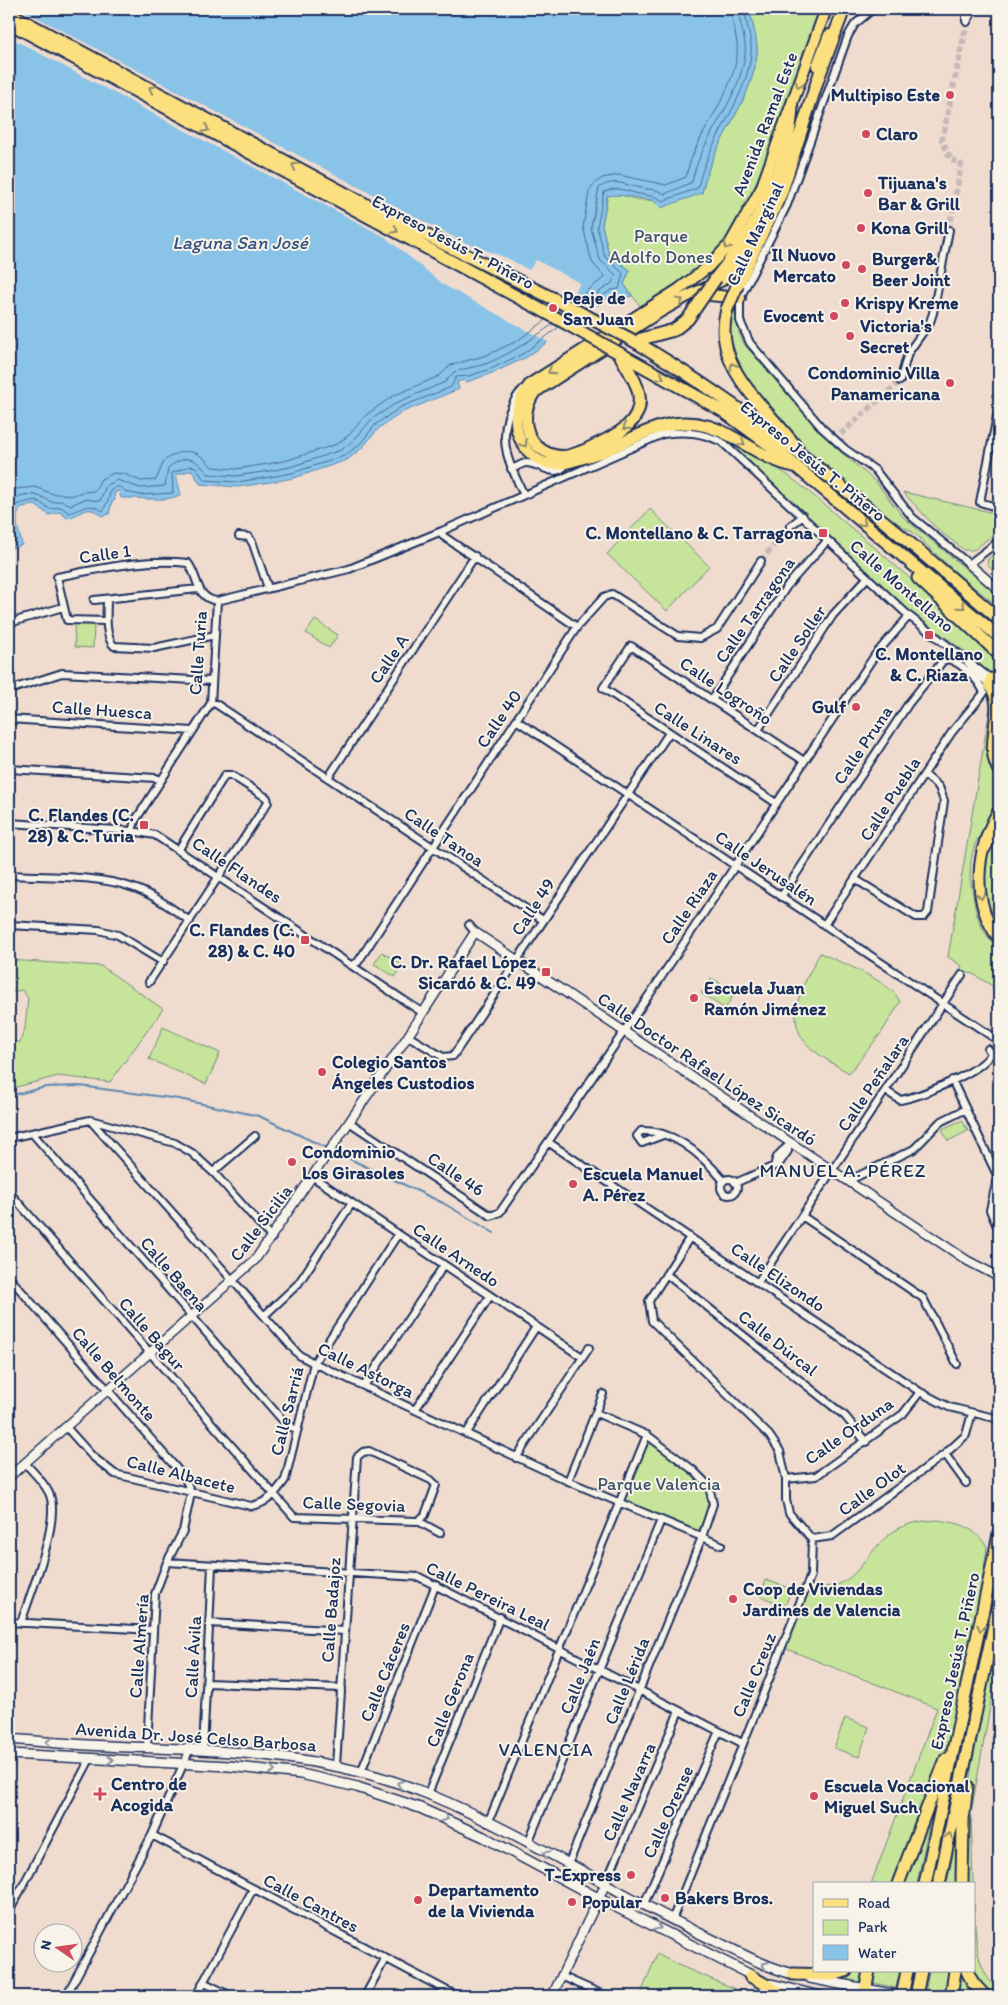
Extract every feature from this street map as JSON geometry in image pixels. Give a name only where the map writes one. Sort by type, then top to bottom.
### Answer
[{"type":"highway","points":[[802,464],[745,385],[728,358],[724,336],[727,310],[784,187],[842,9]]},
{"type":"highway","name":"Expreso Jesús T. Piñero","points":[[9,13],[380,212],[502,272],[634,341],[675,365],[740,408],[884,542],[999,637]]},
{"type":"highway","name":"Expreso Jesús T. Piñero","points":[[9,23],[723,411],[802,464],[999,619]]},
{"type":"highway","points":[[634,341],[674,330],[688,319],[748,233],[765,201],[788,136],[792,107]]},
{"type":"highway","points":[[583,451],[614,436],[628,426],[637,413],[639,400],[637,387],[619,353]]},
{"type":"highway","points":[[599,453],[678,421],[688,422],[727,434],[777,462],[802,464]]},
{"type":"highway","points":[[884,542],[931,592],[999,654]]},
{"type":"highway","points":[[978,601],[999,614]]},
{"type":"highway","points":[[988,685],[999,692]]},
{"type":"highway","points":[[999,744],[999,759]]},
{"type":"highway","points":[[983,850],[999,824]]},
{"type":"highway","name":"Expreso Jesús T. Piñero","points":[[925,1882],[999,1535]]},
{"type":"highway","name":"Expreso Jesús T. Piñero","points":[[938,1882],[999,1602]]},
{"type":"highway","points":[[899,1882],[959,1724]]},
{"type":"highway","points":[[962,1882],[963,1819],[973,1728]]},
{"type":"highway","points":[[793,1974],[832,1975],[842,1972]]},
{"type":"highway","points":[[865,1993],[869,1972]]},
{"type":"highway","points":[[901,1996],[907,1972]]},
{"type":"highway","points":[[916,1996],[921,1972]]},
{"type":"highway","points":[[951,1996],[955,1972]]},
{"type":"highway","points":[[969,1972],[985,1996]]},
{"type":"highway","points":[[750,1976],[786,1996]]},
{"type":"main road","name":"Avenida Ramal Este","points":[[599,453],[567,463],[557,464],[540,460],[529,453],[517,432],[516,412],[520,399],[530,384],[678,290],[708,267],[730,244],[761,188],[826,9]]},
{"type":"main road","points":[[806,62],[819,42],[833,9]]},
{"type":"main road","name":"Avenida Ramal Este","points":[[583,451],[564,456],[548,452],[540,447],[526,428],[525,412],[529,400],[535,392],[653,316],[721,282],[741,259],[752,243],[782,176],[822,50],[842,9]]},
{"type":"main road","points":[[696,293],[740,298]]},
{"type":"main road","points":[[988,685],[995,693],[998,704],[993,756],[999,771]]},
{"type":"main road","points":[[999,810],[983,850],[978,874],[980,900],[988,922],[999,939]]},
{"type":"main road","name":"Avenida Dr. José Celso Barbosa","points":[[9,1739],[279,1756],[336,1765],[361,1772],[428,1794],[488,1823],[672,1920],[764,1964],[793,1974],[865,1993],[881,1992],[901,1996]]},
{"type":"main road","points":[[90,1759],[97,1750],[130,1747]]},
{"type":"main road","name":"Avenida Dr. José Celso Barbosa","points":[[9,1754],[184,1762],[302,1774],[357,1787],[420,1808],[484,1837],[750,1976],[789,1990],[820,1996]]},
{"type":"street","name":"Calle Marginal","points":[[872,9],[855,24],[848,36],[787,205],[740,298],[740,321],[750,343],[834,440],[875,470],[912,517],[999,590]]},
{"type":"street","points":[[966,9],[966,22],[974,9]]},
{"type":"street","points":[[900,381],[908,352],[930,322],[933,313],[949,230]]},
{"type":"street","points":[[524,495],[511,469],[504,440],[506,423],[516,397],[530,384]]},
{"type":"street","points":[[999,406],[980,502],[999,508]]},
{"type":"street","name":"Calle Montellano","points":[[524,495],[663,434],[684,431],[704,434],[722,442],[909,616],[957,652],[988,685]]},
{"type":"street","points":[[511,469],[528,463],[558,471],[564,469],[567,463]]},
{"type":"street","name":"Calle Turia","points":[[132,831],[135,821],[211,703],[218,601],[349,568],[442,532],[524,495]]},
{"type":"street","points":[[790,526],[803,516]]},
{"type":"street","points":[[442,532],[443,536],[578,627]]},
{"type":"street","points":[[239,536],[249,537],[253,544],[268,588]]},
{"type":"street","name":"Calle Tarragona","points":[[712,700],[787,586],[828,541]]},
{"type":"street","points":[[970,564],[999,541]]},
{"type":"street","name":"Calle A","points":[[328,778],[475,556]]},
{"type":"street","name":"Calle 1","points":[[63,607],[57,577],[111,567],[173,561],[188,563],[193,569],[198,589]]},
{"type":"street","name":"Calle 40","points":[[352,966],[358,962],[578,627],[604,597],[612,594],[678,636],[700,638],[717,629],[761,561]]},
{"type":"street","name":"Calle Soller","points":[[758,730],[833,615],[867,578]]},
{"type":"street","points":[[94,600],[198,589],[209,600],[218,601]]},
{"type":"street","points":[[107,599],[106,621],[110,641],[114,646],[154,648],[215,636]]},
{"type":"street","points":[[9,623],[63,607],[67,620],[106,621]]},
{"type":"street","name":"Calle Riaza","points":[[496,1215],[624,1031],[875,655],[909,616]]},
{"type":"street","name":"Calle Logroño","points":[[631,646],[804,761]]},
{"type":"street","name":"Calle Linares","points":[[631,646],[603,688],[776,803]]},
{"type":"street","name":"Calle Pruna","points":[[781,897],[909,703],[942,662],[947,658],[954,660],[982,686],[988,685]]},
{"type":"street","points":[[9,690],[62,673],[212,681]]},
{"type":"street","name":"Calle Puebla","points":[[824,925],[952,732],[988,685]]},
{"type":"street","name":"Calle Tanoa","points":[[211,703],[216,704],[543,920]]},
{"type":"street","name":"Calle Huesca","points":[[9,718],[193,732]]},
{"type":"street","name":"Calle Jerusalén","points":[[516,720],[999,1041]]},
{"type":"street","name":"Calle 49","points":[[408,1036],[443,1057],[453,1056],[669,732]]},
{"type":"street","points":[[9,768],[161,780]]},
{"type":"street","points":[[149,982],[268,802],[267,798],[231,774],[226,775],[179,849]]},
{"type":"street","points":[[855,879],[916,917],[924,917],[928,912],[944,801],[938,787],[924,774]]},
{"type":"street","name":"Calle Flandes","points":[[9,823],[132,831],[155,835],[220,876],[423,1013]]},
{"type":"street","points":[[9,875],[106,881],[129,886],[154,897],[190,921]]},
{"type":"street","points":[[9,925],[99,930],[118,935],[162,962]]},
{"type":"street","points":[[469,925],[475,932]]},
{"type":"street","name":"Calle Doctor Rafael López Sicardó","points":[[475,932],[624,1031],[789,1145],[833,1170],[968,1261],[999,1277]]},
{"type":"street","name":"Calle Sicilia","points":[[9,1477],[255,1260],[272,1238],[408,1036],[475,932]]},
{"type":"street","name":"Calle Peñalara","points":[[758,1282],[962,975]]},
{"type":"street","points":[[886,1091],[900,1100],[910,1098],[952,1080],[988,1060],[991,1053],[988,1049]]},
{"type":"street","points":[[952,1080],[998,1179],[990,1210],[996,1224]]},
{"type":"street","points":[[848,1181],[914,1149],[940,1122],[966,1110]]},
{"type":"street","points":[[9,1138],[90,1120],[175,1143],[192,1153],[213,1172],[272,1238]]},
{"type":"street","name":"Calle Astorga","points":[[90,1120],[299,1354],[314,1364],[516,1458],[721,1545]]},
{"type":"street","name":"Calle 46","points":[[350,1122],[491,1216],[496,1215]]},
{"type":"street","name":"Calle Baena","points":[[33,1134],[285,1423],[296,1430]]},
{"type":"street","points":[[663,1135],[687,1145],[708,1162],[724,1181]]},
{"type":"street","points":[[213,1172],[255,1136]]},
{"type":"street","name":"Calle Elizondo","points":[[548,1142],[920,1392],[949,1407],[999,1419]]},
{"type":"street","points":[[735,1183],[775,1165],[784,1158],[789,1145]]},
{"type":"street","name":"Calle Arnedo","points":[[313,1177],[582,1357]]},
{"type":"street","points":[[724,1181],[731,1180],[735,1183]]},
{"type":"street","points":[[724,1181],[722,1191],[728,1195],[735,1192],[735,1183]]},
{"type":"street","name":"Calle Bagur","points":[[9,1192],[274,1495]]},
{"type":"street","points":[[264,1315],[298,1284],[352,1203]]},
{"type":"street","points":[[802,1216],[922,1298],[957,1364]]},
{"type":"street","name":"Calle Sarriá","points":[[274,1495],[285,1480],[314,1364],[398,1234]]},
{"type":"street","points":[[690,1237],[649,1301],[652,1321],[769,1435],[780,1451],[786,1479],[786,1500],[789,1513],[812,1539]]},
{"type":"street","points":[[364,1386],[444,1265]]},
{"type":"street","name":"Calle Dúrcal","points":[[666,1274],[845,1416],[866,1442]]},
{"type":"street","name":"Calle Belmonte","points":[[9,1277],[12,1285],[109,1390],[185,1478],[191,1493]]},
{"type":"street","points":[[415,1410],[490,1296]]},
{"type":"street","points":[[466,1434],[536,1327]]},
{"type":"street","points":[[516,1458],[589,1348]]},
{"type":"street","name":"Calle Orduna","points":[[786,1479],[816,1476],[903,1414],[920,1392]]},
{"type":"street","points":[[568,1481],[603,1394]]},
{"type":"street","name":"Calle Lérida","points":[[568,1865],[702,1537],[713,1504],[709,1486],[693,1470],[647,1435],[596,1413]]},
{"type":"street","name":"Calle Olot","points":[[812,1539],[832,1536],[945,1454],[966,1435],[972,1413]]},
{"type":"street","name":"Calle Albacete","points":[[66,1427],[92,1456],[115,1474],[251,1506],[264,1504],[274,1495]]},
{"type":"street","points":[[488,1823],[647,1435]]},
{"type":"street","name":"Calle Badajoz","points":[[336,1765],[357,1457],[363,1452],[369,1451],[432,1480],[436,1485],[425,1514],[418,1521]]},
{"type":"street","points":[[945,1454],[966,1483]]},
{"type":"street","points":[[20,1622],[51,1528],[54,1510],[49,1493],[25,1463]]},
{"type":"street","name":"Calle Almería","points":[[147,1747],[155,1594],[166,1562],[183,1531],[191,1493]]},
{"type":"street","name":"Calle Segovia","points":[[274,1495],[294,1518],[418,1521],[440,1533]]},
{"type":"street","name":"Calle Jaén","points":[[528,1844],[661,1520]]},
{"type":"street","name":"Calle Creuz","points":[[672,1920],[811,1575],[812,1539]]},
{"type":"street","name":"Calle Pereira Leal","points":[[166,1562],[419,1577],[436,1584],[679,1712],[742,1743]]},
{"type":"street","name":"Calle Ávila","points":[[203,1750],[212,1566]]},
{"type":"street","name":"Calle Cáceres","points":[[361,1772],[436,1584]]},
{"type":"street","name":"Calle Gerona","points":[[428,1794],[500,1617]]},
{"type":"street","points":[[9,1622],[153,1630]]},
{"type":"street","points":[[209,1623],[345,1631]]},
{"type":"street","points":[[207,1683],[342,1688]]},
{"type":"street","name":"Calle Navarra","points":[[605,1885],[679,1712]]},
{"type":"street","name":"Calle Orense","points":[[644,1904],[719,1731]]},
{"type":"street","points":[[66,1996],[152,1836],[190,1749]]},
{"type":"street","points":[[9,1912],[90,1759]]},
{"type":"street","name":"Calle Cantres","points":[[152,1836],[457,1996]]},
{"type":"street","points":[[552,1996],[605,1885]]},
{"type":"street","points":[[196,1996],[253,1889]]},
{"type":"street","points":[[365,1996],[385,1959]]},
{"type":"street","points":[[561,1976],[606,1996]]},
{"type":"street","points":[[203,1982],[231,1996]]},
{"type":"green space","name":"Parque Adolfo Dones","points":[[749,9],[820,9],[775,143],[761,178],[744,210],[726,238],[706,260],[682,279],[640,306],[624,284],[630,270],[609,255],[602,225],[608,195],[650,200],[702,193],[714,157],[748,90],[754,72],[757,49]]},
{"type":"green space","points":[[733,304],[739,333],[744,344],[835,447],[876,482],[903,517],[999,596],[999,607],[949,567],[918,536],[887,517],[844,482],[774,415],[738,368],[727,345],[727,331]]},
{"type":"green space","points":[[728,442],[761,458],[792,479],[907,576],[963,628],[999,665],[999,685],[979,663],[906,608],[883,588]]},
{"type":"green space","points":[[903,492],[994,513],[999,518],[999,530],[974,550],[964,550],[937,529]]},
{"type":"green space","points":[[650,509],[709,566],[667,611],[607,554]]},
{"type":"green space","points":[[999,549],[999,578],[987,564],[988,559]]},
{"type":"green space","points":[[315,620],[338,635],[329,648],[306,633]]},
{"type":"green space","points":[[74,623],[94,623],[93,648],[75,647]]},
{"type":"green space","points":[[983,682],[992,693],[995,772],[999,776],[999,803],[975,844],[971,860],[970,878],[976,912],[983,930],[999,951],[999,990],[973,974],[959,971],[962,966],[948,957],[991,702]]},
{"type":"green space","points":[[999,829],[999,930],[984,896],[982,868],[988,847]]},
{"type":"green space","points":[[382,952],[403,965],[395,977],[374,964]]},
{"type":"green space","points":[[820,953],[877,980],[887,987],[900,1002],[882,1032],[849,1073],[813,1050],[803,1039],[798,1027],[796,1015],[798,1002],[807,977]]},
{"type":"green space","points":[[9,960],[101,966],[163,1009],[110,1082],[58,1076],[9,1089],[9,1040],[10,1042],[20,1042],[25,1028],[28,998],[22,990],[9,993]]},
{"type":"green space","points":[[712,978],[735,993],[725,1009],[701,993]]},
{"type":"green space","points":[[163,1027],[220,1053],[206,1084],[149,1059]]},
{"type":"green space","points":[[962,1120],[968,1131],[948,1141],[942,1129]]},
{"type":"green space","name":"Parque Valencia","points":[[649,1441],[694,1476],[705,1490],[708,1498],[707,1507],[705,1517],[699,1529],[695,1530],[624,1500],[645,1443]]},
{"type":"green space","points":[[938,1520],[966,1527],[976,1534],[987,1546],[981,1595],[950,1736],[932,1789],[895,1882],[872,1882],[937,1708],[784,1648],[810,1585],[826,1587],[839,1584],[858,1569],[885,1538],[901,1527],[922,1521]]},
{"type":"green space","points":[[766,1580],[792,1589],[785,1606],[760,1596]]},
{"type":"green space","points":[[999,1627],[999,1656],[971,1813],[973,1882],[966,1882],[965,1812],[971,1769]]},
{"type":"green space","points":[[845,1718],[869,1727],[859,1757],[834,1748]]},
{"type":"green space","points":[[928,1818],[930,1820],[917,1882],[904,1882]]},
{"type":"green space","points":[[958,1828],[956,1882],[947,1882]]},
{"type":"green space","points":[[976,1940],[985,1973],[999,1991],[999,1996],[990,1996],[975,1972]]},
{"type":"green space","points":[[657,1954],[678,1965],[752,1996],[640,1996]]},
{"type":"green space","points":[[847,1972],[865,1972],[862,1981],[858,1983],[836,1979]]},
{"type":"green space","points":[[874,1972],[900,1972],[896,1988],[874,1983],[872,1979]]},
{"type":"green space","points":[[929,1972],[950,1972],[947,1990],[943,1995],[925,1994]]},
{"type":"green space","points":[[959,1972],[965,1972],[979,1996],[956,1996]]},
{"type":"water","name":"Laguna San José","points":[[9,9],[749,9],[756,37],[757,54],[748,90],[714,157],[702,193],[661,208],[653,200],[625,196],[607,196],[602,225],[609,255],[630,270],[624,284],[632,296],[624,298],[614,294],[527,357],[495,372],[467,382],[464,380],[457,382],[459,389],[403,412],[379,428],[362,448],[347,460],[294,478],[237,487],[200,484],[192,470],[176,475],[181,495],[166,499],[121,498],[119,491],[114,493],[115,500],[112,502],[109,514],[104,516],[89,510],[67,518],[60,512],[49,515],[35,505],[22,507],[17,520],[22,545],[9,549]]},
{"type":"pier","points":[[9,9],[21,9],[463,242],[507,258],[529,270],[536,260],[580,283],[574,295],[600,307],[550,343],[444,285],[385,237],[9,37]]},
{"type":"waterway","points":[[9,1096],[46,1087],[80,1086],[179,1099],[259,1116],[329,1149]]},
{"type":"waterway","points":[[333,1151],[443,1203],[494,1233]]},
{"type":"tunnel","points":[[949,230],[961,165],[960,162],[951,160],[942,140],[967,22]]},
{"type":"tunnel","points":[[834,440],[900,381]]},
{"type":"tunnel","points":[[761,561],[790,526]]},
{"type":"place","name":"Multipiso Este","points":[[950,95]]},
{"type":"place","name":"Claro","points":[[866,134]]},
{"type":"place","name":"Tijuana's Bar & Grill","points":[[868,193]]},
{"type":"place","name":"Kona Grill","points":[[861,228]]},
{"type":"place","name":"Il Nuovo Mercato","points":[[846,265]]},
{"type":"place","name":"Burger& Beer Joint","points":[[862,269]]},
{"type":"place","name":"Krispy Kreme","points":[[845,303]]},
{"type":"place","name":"Peaje de San Juan","points":[[553,308]]},
{"type":"place","name":"Evocent","points":[[834,316]]},
{"type":"place","name":"Victoria's Secret","points":[[850,336]]},
{"type":"place","name":"Condominio Villa Panamericana","points":[[950,383]]},
{"type":"place","name":"C. Montellano & C. Tarragona","points":[[823,533]]},
{"type":"place","name":"C. Montellano & C. Riaza","points":[[929,635]]},
{"type":"place","name":"Gulf","points":[[856,707]]},
{"type":"place","name":"C. Flandes (C. 28) & C. Turia","points":[[144,825]]},
{"type":"place","name":"C. Flandes (C. 28) & C. 40","points":[[305,940]]},
{"type":"place","name":"C. Dr. Rafael López Sicardó & C. 49","points":[[546,972]]},
{"type":"place","name":"Escuela Juan Ramón Jiménez","points":[[694,998]]},
{"type":"place","name":"Colegio Santos Ángeles Custodios","points":[[322,1072]]},
{"type":"place","name":"Condominio Los Girasoles","points":[[292,1162]]},
{"type":"place","name":"Escuela Manuel A. Pérez","points":[[573,1184]]},
{"type":"place","name":"Coop de Viviendas Jardines de Valencia","points":[[733,1599]]},
{"type":"place","name":"Centro de Acogida","points":[[100,1794]]},
{"type":"place","name":"Escuela Vocacional Miguel Such","points":[[814,1796]]},
{"type":"place","name":"T-Express","points":[[631,1875]]},
{"type":"place","name":"Bakers Bros.","points":[[665,1898]]},
{"type":"place","name":"Departamento de la Vivienda","points":[[418,1900]]},
{"type":"place","name":"Popular","points":[[572,1902]]},
{"type":"district","name":"MANUEL A. PÉREZ","points":[[843,1170]]},
{"type":"district","name":"VALENCIA","points":[[546,1749]]}]
